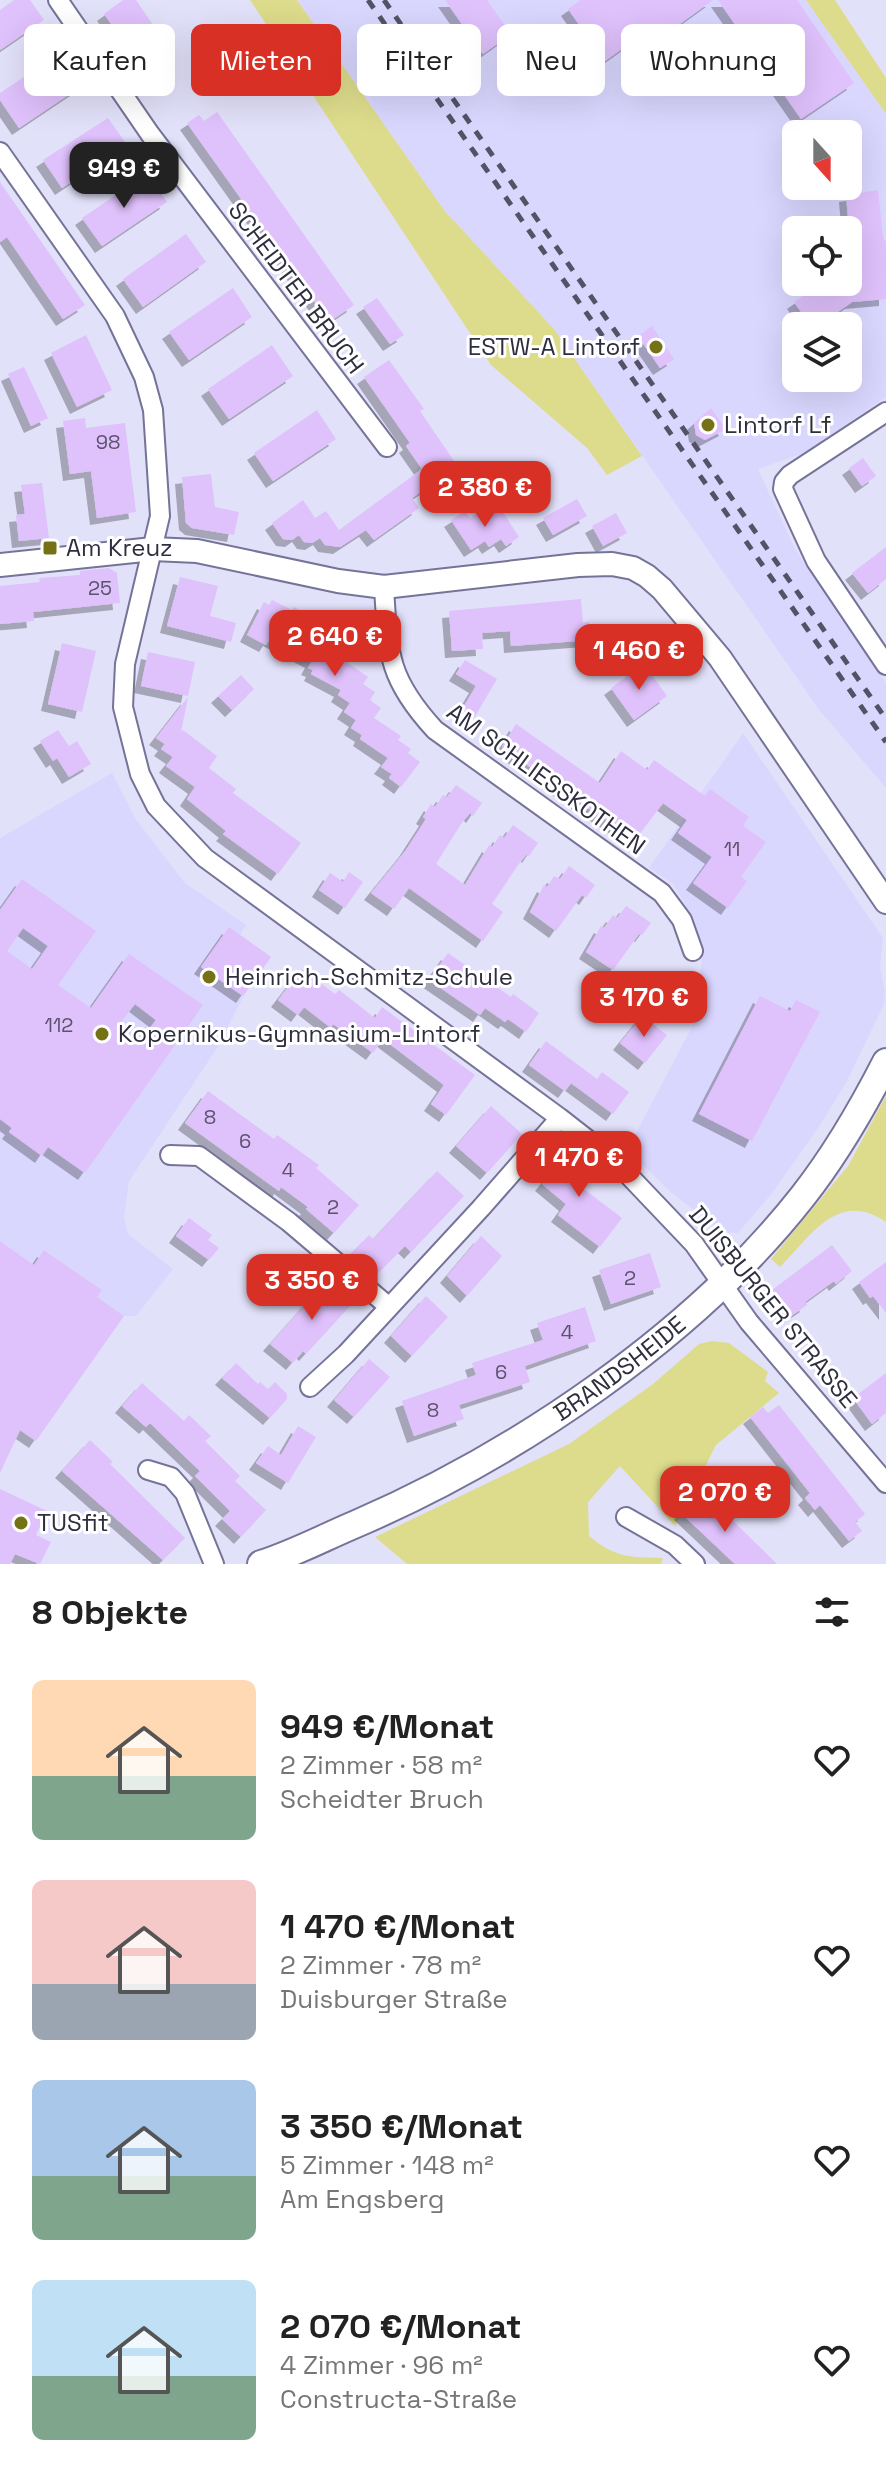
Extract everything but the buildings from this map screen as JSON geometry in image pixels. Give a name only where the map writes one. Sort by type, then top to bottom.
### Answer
[{"type":"main road","name":"BRANDSHEIDE","points":[[261,1564],[389,1509],[486,1460],[612,1375],[679,1323],[722,1285],[802,1197],[858,1117],[886,1062]]},
{"type":"street","name":"SCHEIDTER BRUCH","points":[[58,0],[167,157],[387,447]]},
{"type":"street","name":"DUISBURGER STRASSE","points":[[0,152],[115,316],[133,348],[153,410],[160,516],[125,664],[123,707],[140,774],[156,806],[205,858],[560,1118],[625,1171],[694,1244],[764,1339],[886,1483]]},
{"type":"street","points":[[886,412],[790,475],[783,489],[816,561],[886,665]]},
{"type":"street","points":[[0,565],[153,549],[197,551],[338,581],[384,587],[578,565],[612,564],[633,568],[662,589],[720,658],[886,902]]},
{"type":"street","name":"AM SCHLIESSKOTHEN","points":[[384,587],[387,641],[398,683],[416,710],[435,730],[662,893],[682,920],[693,951]]},
{"type":"street","points":[[310,1387],[346,1354],[560,1118]]},
{"type":"street","points":[[170,1155],[199,1156],[289,1222],[388,1306]]},
{"type":"street","points":[[148,1470],[171,1477],[185,1493],[214,1564]]},
{"type":"street","points":[[626,1517],[675,1545],[695,1564]]},
{"type":"shaded area","points":[[250,0],[297,0],[314,24],[266,24]]},
{"type":"shaded area","points":[[297,0],[806,0],[886,114],[886,397],[804,453],[758,469],[795,549],[886,683],[886,788],[820,711],[554,329],[444,210],[364,96],[481,96],[481,24],[357,24],[357,86],[341,63],[341,24],[314,24]]},
{"type":"shaded area","points":[[806,0],[835,0],[886,78],[886,114]]},
{"type":"shaded area","points":[[341,63],[357,86],[357,96],[364,96],[444,210],[554,329],[642,456],[607,475],[587,448],[491,365],[313,96],[341,96]]},
{"type":"shaded area","points":[[743,733],[883,938],[880,968],[885,991],[884,1004],[847,1081],[773,1192],[738,1233],[722,1232],[672,1193],[627,1150],[694,1023],[703,950],[692,916],[673,884],[649,868]]},
{"type":"shaded area","name":"Kopernikus-Gymnasium-Lintorf","points":[[112,773],[135,818],[184,882],[246,925],[240,935],[271,957],[243,997],[219,1045],[129,1181],[124,1217],[128,1234],[173,1269],[136,1316],[124,1316],[97,1297],[102,1290],[45,1250],[34,1265],[0,1241],[0,838]]},
{"type":"shaded area","points":[[886,1096],[886,1222],[869,1213],[854,1211],[840,1214],[815,1230],[780,1267],[771,1259],[848,1166]]},
{"type":"shaded area","points":[[712,1341],[729,1343],[768,1372],[765,1381],[779,1393],[716,1445],[675,1526],[620,1466],[588,1502],[589,1536],[607,1549],[623,1555],[663,1558],[661,1564],[407,1564],[375,1537],[569,1444],[653,1384],[699,1344]]},
{"type":"railway","points":[[368,0],[886,742]]},
{"type":"railway","points":[[384,0],[886,719]]},
{"type":"place","name":"ESTW-A Lintorf","points":[[656,347]]},
{"type":"place","name":"Lintorf Lf","points":[[708,425]]},
{"type":"place","name":"Am Kreuz","points":[[50,548]]},
{"type":"place","name":"Heinrich-Schmitz-Schule","points":[[209,977]]},
{"type":"place","name":"Kopernikus-Gymnasium-Lintorf","points":[[102,1034]]},
{"type":"place","name":"TUSfit","points":[[21,1523]]}]
